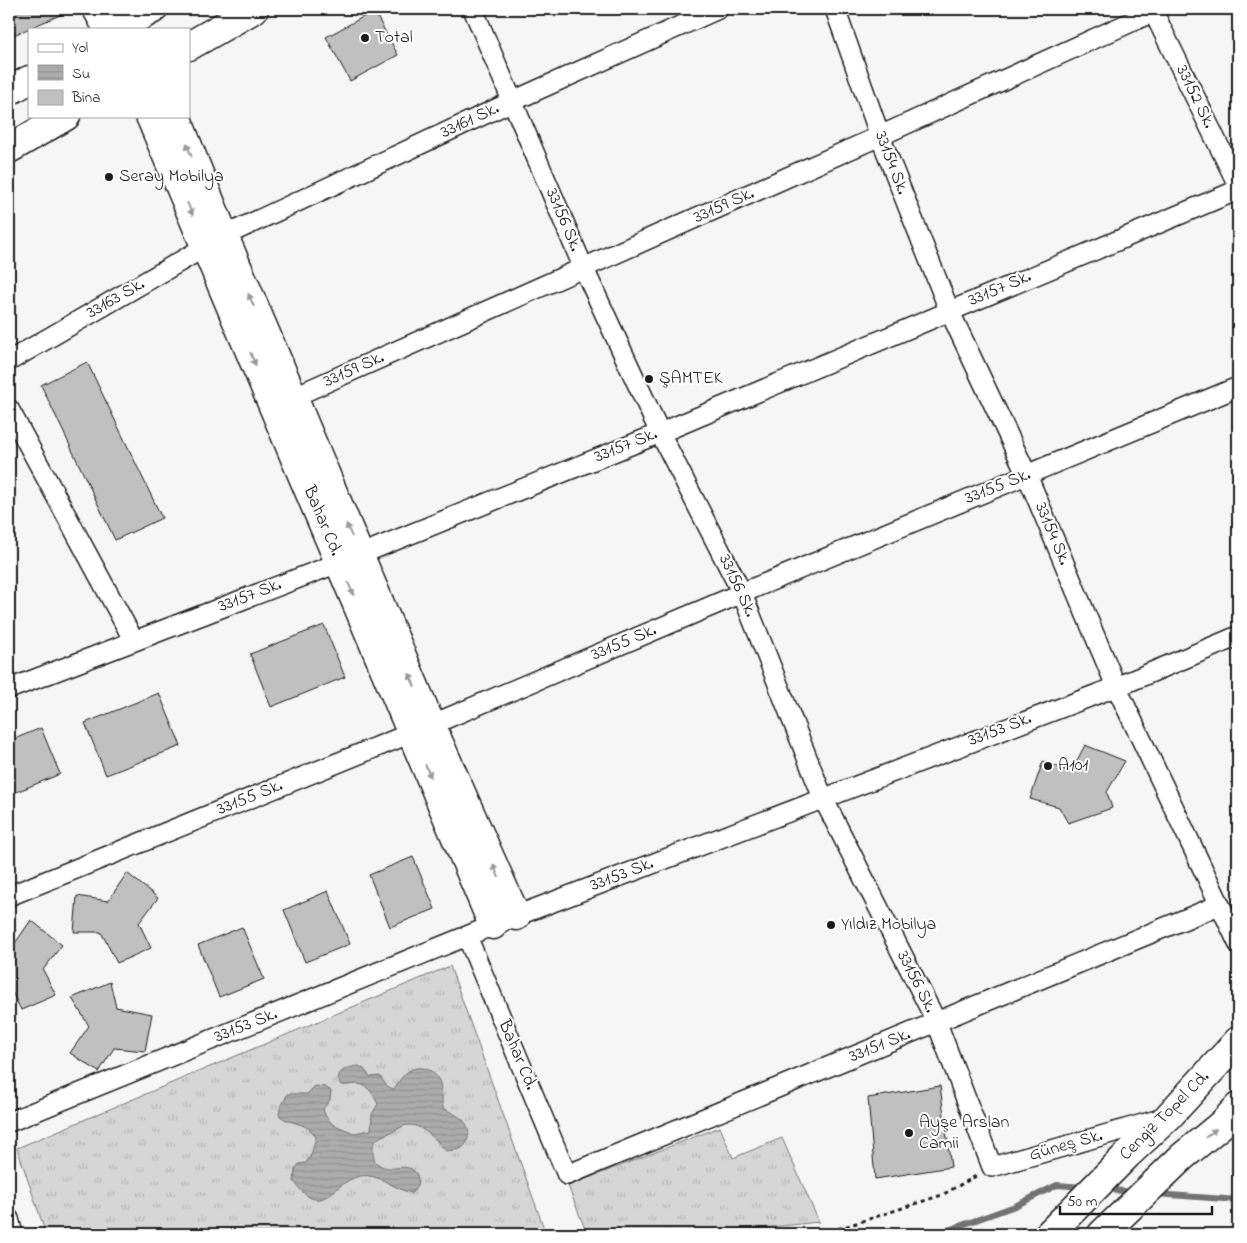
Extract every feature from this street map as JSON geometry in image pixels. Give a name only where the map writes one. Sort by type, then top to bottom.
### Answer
[{"type":"main road","points":[[96,9],[107,28]]},
{"type":"main road","points":[[190,45],[254,9]]},
{"type":"main road","points":[[9,91],[28,81]]},
{"type":"main road","points":[[9,149],[63,118]]},
{"type":"main road","name":"Bahar Cd.","points":[[151,118],[294,397],[349,558]]},
{"type":"main road","name":"Bahar Cd.","points":[[177,118],[214,242],[504,920]]},
{"type":"main road","name":"Cengiz Topel Cd.","points":[[1049,1234],[1127,1154],[1168,1117],[1238,1041]]},
{"type":"main road","points":[[1102,1234],[1182,1157],[1222,1124],[1238,1107]]},
{"type":"street","name":"33156 Sk.","points":[[473,9],[584,269],[660,433],[742,593],[823,798],[937,1023],[992,1167]]},
{"type":"street","name":"33161 Sk.","points":[[214,242],[513,101],[718,9]]},
{"type":"street","name":"33154 Sk.","points":[[835,9],[880,136],[949,310],[1027,475],[1116,686],[1238,943]]},
{"type":"street","name":"33159 Sk.","points":[[294,397],[880,136],[1153,10]]},
{"type":"street","name":"33152 Sk.","points":[[1153,10],[1238,185]]},
{"type":"street","name":"33157 Sk.","points":[[9,689],[349,558],[660,433],[1238,190]]},
{"type":"street","name":"33163 Sk.","points":[[9,361],[214,242]]},
{"type":"street","name":"33155 Sk.","points":[[9,896],[421,729],[742,593],[1238,387]]},
{"type":"street","points":[[9,410],[134,641]]},
{"type":"street","name":"33153 Sk.","points":[[9,1122],[504,920],[1116,686],[1238,636]]},
{"type":"street","name":"33151 Sk.","points":[[567,1175],[1219,905]]},
{"type":"street","name":"Bahar Cd.","points":[[467,936],[567,1175]]},
{"type":"street","name":"Güneş Sk.","points":[[992,1167],[1168,1117]]},
{"type":"street","points":[[9,1219],[13,1234]]},
{"type":"path","points":[[823,1234],[942,1195],[992,1167]]},
{"type":"green space","points":[[450,966],[546,1234],[46,1234],[17,1148]]},
{"type":"green space","points":[[720,1127],[733,1158],[782,1138],[819,1222],[745,1230],[653,1234],[587,1234],[568,1186]]},
{"type":"water","points":[[359,1066],[370,1077],[380,1076],[388,1086],[394,1089],[404,1075],[412,1070],[423,1068],[433,1073],[440,1082],[443,1108],[466,1123],[468,1130],[467,1142],[460,1149],[446,1151],[425,1131],[413,1125],[404,1126],[378,1138],[374,1144],[373,1154],[375,1162],[382,1166],[392,1168],[406,1167],[414,1171],[418,1180],[412,1193],[399,1189],[381,1179],[361,1176],[351,1179],[328,1196],[320,1199],[312,1198],[304,1193],[294,1181],[295,1170],[299,1164],[306,1163],[311,1155],[316,1137],[303,1125],[288,1121],[279,1115],[280,1110],[287,1094],[307,1094],[315,1086],[325,1087],[331,1091],[330,1100],[323,1109],[332,1124],[354,1133],[371,1130],[372,1114],[378,1104],[373,1094],[362,1085],[341,1085],[338,1077],[342,1071]]},
{"type":"building","points":[[9,9],[74,9],[28,28],[9,37]]},
{"type":"building","points":[[374,11],[398,55],[350,81],[326,37]]},
{"type":"building","points":[[87,362],[162,518],[115,540],[41,385]]},
{"type":"building","points":[[324,625],[345,677],[271,707],[250,654]]},
{"type":"building","points":[[159,693],[181,746],[106,775],[85,723]]},
{"type":"building","points":[[41,728],[60,774],[9,795],[9,741]]},
{"type":"building","points":[[1085,745],[1125,761],[1107,792],[1112,808],[1068,823],[1059,807],[1030,799],[1043,761],[1071,772]]},
{"type":"building","points":[[413,857],[435,909],[390,927],[369,875]]},
{"type":"building","points":[[127,873],[158,898],[139,923],[151,948],[117,963],[101,932],[74,932],[77,896],[108,901]]},
{"type":"building","points":[[328,891],[350,944],[305,962],[284,910]]},
{"type":"building","points":[[31,920],[62,945],[43,970],[56,995],[21,1010],[9,986],[9,952]]},
{"type":"building","points":[[242,927],[264,979],[219,997],[198,945]]},
{"type":"building","points":[[110,982],[116,1007],[152,1014],[145,1051],[114,1048],[99,1072],[70,1053],[89,1026],[72,998]]},
{"type":"building","name":"Ayşe Arslan Camii","points":[[940,1086],[951,1167],[875,1179],[868,1098]]},
{"type":"waterway","points":[[937,1234],[1015,1206],[1057,1185],[1083,1187]]},
{"type":"waterway","points":[[1103,1189],[1133,1192]]},
{"type":"waterway","points":[[1156,1194],[1238,1200]]},
{"type":"place","name":"Total","points":[[365,38]]},
{"type":"place","name":"Seray Mobilya","points":[[109,177]]},
{"type":"place","name":"ŞAMTEK","points":[[649,379]]},
{"type":"place","name":"A101","points":[[1048,766]]},
{"type":"place","name":"Yıldız Mobilya","points":[[831,925]]},
{"type":"place","name":"Ayşe Arslan Camii","points":[[909,1133]]}]
